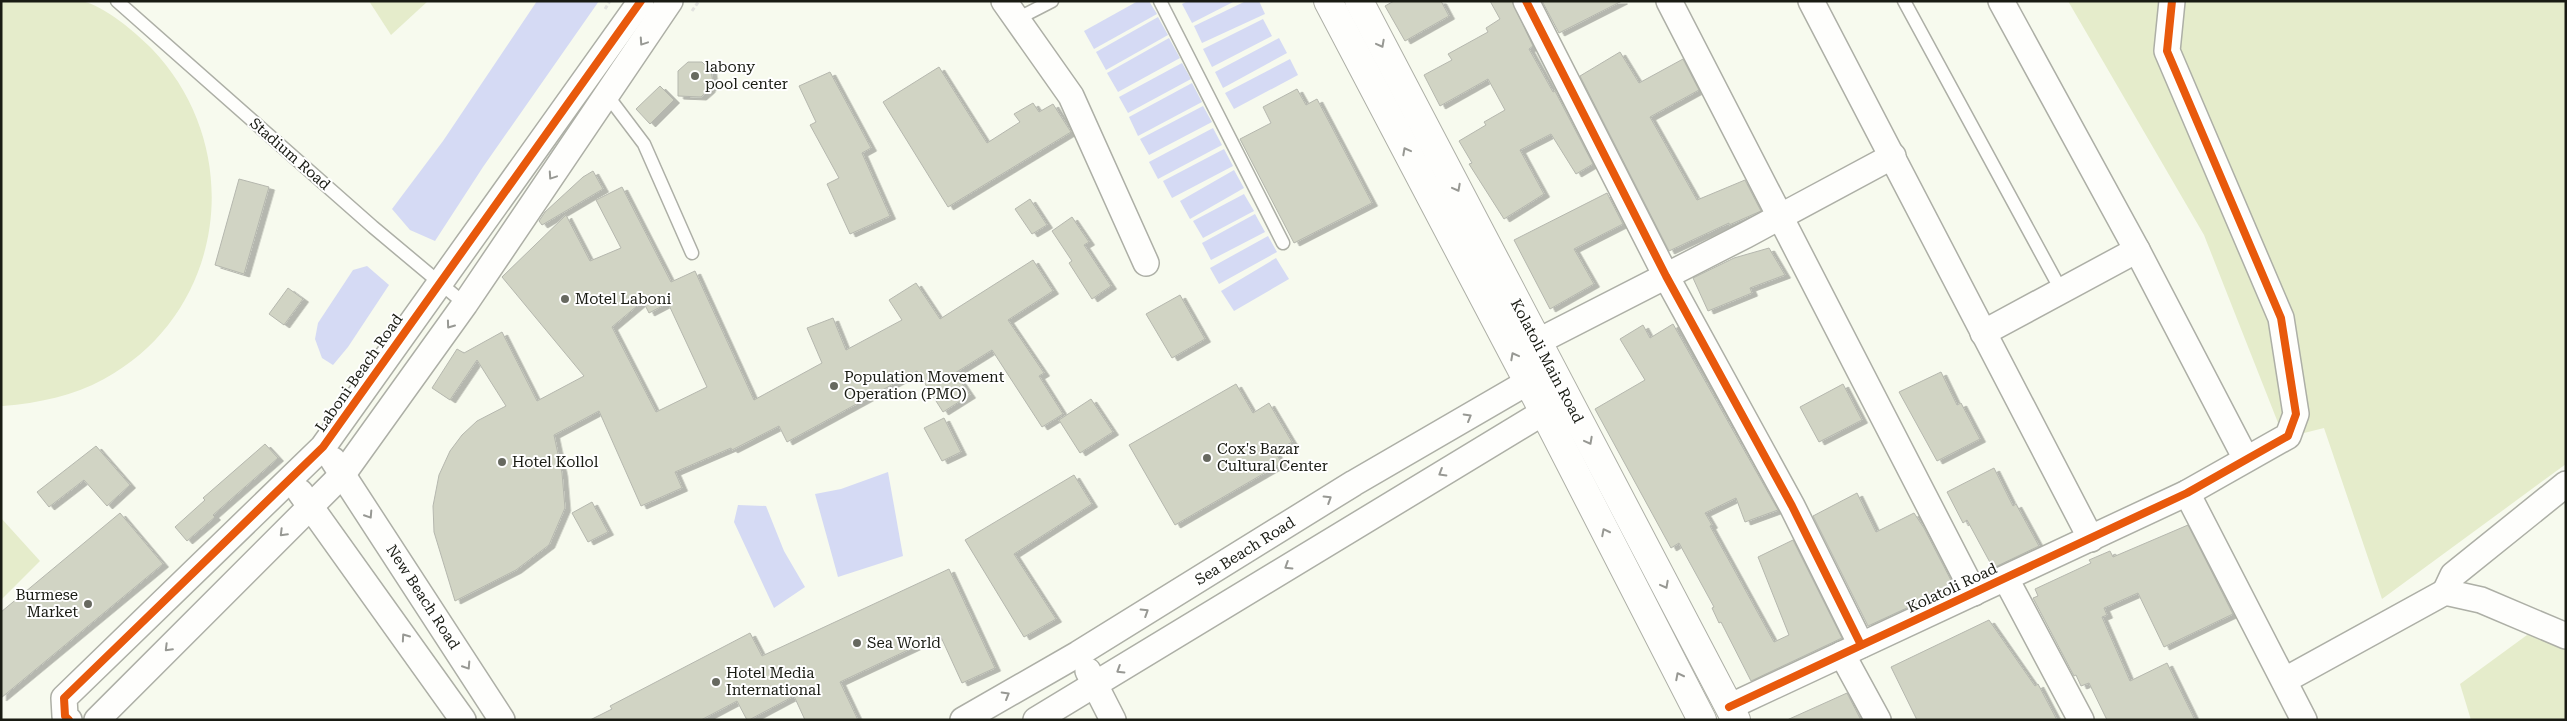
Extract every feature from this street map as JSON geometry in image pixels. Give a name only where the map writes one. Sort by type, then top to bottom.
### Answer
[{"type":"highway","name":"Kolatoli Main Road","points":[[1328,1],[1544,412],[1702,720]]},
{"type":"highway","name":"Kolatoli Main Road","points":[[1359,1],[1733,713]]},
{"type":"street","name":"Laboni Beach Road","points":[[69,720],[65,716],[64,698],[323,447],[641,1]]},
{"type":"street","points":[[97,720],[343,474],[465,304],[670,1]]},
{"type":"street","points":[[1526,1],[1666,276],[1792,506],[1852,649],[1878,720]]},
{"type":"street","points":[[1669,1],[1782,216],[1974,593]]},
{"type":"street","points":[[1811,1],[2090,539]]},
{"type":"street","points":[[2002,1],[2137,250],[2246,458]]},
{"type":"street","name":"Kolatoli Road","points":[[1733,713],[1852,649],[2187,493],[2288,436],[2296,414],[2281,318],[2167,51],[2172,1]]},
{"type":"street","points":[[1010,10],[1071,96],[1146,263]]},
{"type":"street","points":[[1537,342],[1782,216],[1893,156]]},
{"type":"street","points":[[1983,333],[2137,250]]},
{"type":"street","name":"Sea Beach Road","points":[[964,720],[1078,654],[1295,520],[1528,382]]},
{"type":"street","points":[[1036,720],[1544,412]]},
{"type":"street","name":"New Beach Road","points":[[323,447],[343,474],[502,720]]},
{"type":"street","points":[[290,480],[311,506],[463,720]]},
{"type":"street","points":[[2284,680],[2445,592],[2452,575],[2566,484]]},
{"type":"street","points":[[2187,493],[2304,720]]},
{"type":"street","points":[[1295,520],[1314,550]]},
{"type":"street","name":"Kolatoli Road","points":[[2006,578],[2081,720]]},
{"type":"street","points":[[2445,592],[2480,600],[2566,636]]},
{"type":"street","points":[[1078,654],[1113,720]]},
{"type":"lane","name":"Stadium Road","points":[[117,1],[127,12],[465,304]]},
{"type":"lane","points":[[1010,10],[1052,1]]},
{"type":"lane","points":[[1160,1],[1284,243]]},
{"type":"lane","points":[[1904,1],[2061,290]]},
{"type":"lane","points":[[607,95],[644,144],[692,253]]},
{"type":"green space","points":[[1,1],[81,1],[100,8],[119,20],[137,35],[152,49],[182,89],[202,133],[211,179],[210,226],[198,271],[177,313],[145,350],[104,379],[80,390],[43,401],[3,406],[1,406]]},
{"type":"green space","points":[[369,1],[428,1],[391,35]]},
{"type":"green space","points":[[2068,1],[2566,1],[2566,464],[2382,599],[2324,428],[2284,438],[2204,235]]},
{"type":"green space","points":[[1,518],[40,561],[1,600]]},
{"type":"green space","points":[[2538,627],[2566,639],[2566,720],[2471,720],[2460,684]]},
{"type":"water","points":[[537,1],[599,1],[483,167],[435,241],[410,230],[392,209],[443,141]]},
{"type":"water","points":[[1138,1],[1149,1],[1157,14],[1094,49],[1084,31]]},
{"type":"water","points":[[1188,1],[1235,1],[1192,23],[1182,4]]},
{"type":"water","points":[[1246,1],[1259,1],[1265,14],[1202,43],[1194,26]]},
{"type":"water","points":[[1158,17],[1168,35],[1106,70],[1096,52]]},
{"type":"water","points":[[1263,19],[1272,36],[1212,67],[1203,49]]},
{"type":"water","points":[[1169,38],[1180,58],[1118,92],[1107,73]]},
{"type":"water","points":[[1279,38],[1287,53],[1223,88],[1215,72]]},
{"type":"water","points":[[1290,59],[1298,75],[1234,109],[1225,93]]},
{"type":"water","points":[[1182,63],[1191,79],[1128,113],[1119,97]]},
{"type":"water","points":[[1192,83],[1202,102],[1138,136],[1129,117]]},
{"type":"water","points":[[1203,106],[1212,122],[1149,155],[1140,139]]},
{"type":"water","points":[[1213,128],[1222,145],[1158,179],[1149,162]]},
{"type":"water","points":[[1224,149],[1233,166],[1172,198],[1163,181]]},
{"type":"water","points":[[1234,170],[1244,188],[1190,219],[1180,201]]},
{"type":"water","points":[[1244,194],[1254,211],[1203,238],[1193,221]]},
{"type":"water","points":[[1255,214],[1265,232],[1211,260],[1202,243]]},
{"type":"water","points":[[1268,236],[1277,252],[1219,284],[1210,268]]},
{"type":"water","points":[[1276,258],[1289,279],[1234,311],[1221,291]]},
{"type":"water","points":[[367,266],[389,285],[348,347],[333,365],[322,358],[315,339],[318,323],[353,270]]},
{"type":"water","points":[[888,472],[903,556],[838,577],[815,494],[841,489]]},
{"type":"water","points":[[738,505],[766,506],[784,551],[805,587],[774,608],[734,522]]},
{"type":"building","points":[[1394,1],[1441,1],[1449,16],[1405,41],[1385,6]]},
{"type":"building","points":[[1490,1],[1512,1],[1533,46],[1529,49],[1553,92],[1555,91],[1593,164],[1576,174],[1551,134],[1520,150],[1544,194],[1504,219],[1469,164],[1472,163],[1459,141],[1486,125],[1484,122],[1505,110],[1488,79],[1440,106],[1424,75],[1452,60],[1448,54],[1488,32],[1486,28],[1500,19]]},
{"type":"building","points":[[1542,1],[1622,1],[1559,33]]},
{"type":"building","points":[[1620,52],[1639,83],[1683,59],[1699,90],[1650,117],[1697,200],[1745,180],[1761,211],[1729,225],[1729,223],[1669,251],[1580,76]]},
{"type":"building","name":"labony pool center","points":[[688,62],[702,62],[711,71],[713,82],[709,90],[701,97],[678,96],[678,71]]},
{"type":"building","points":[[939,67],[987,143],[1020,122],[1014,114],[1033,103],[1039,112],[1053,104],[1071,132],[948,207],[883,102]]},
{"type":"building","points":[[830,72],[871,148],[862,153],[890,216],[850,234],[827,184],[839,178],[810,125],[816,122],[799,86]]},
{"type":"building","points":[[660,86],[674,100],[650,124],[636,109]]},
{"type":"building","points":[[1297,89],[1306,105],[1317,99],[1372,203],[1294,243],[1240,139],[1271,123],[1263,107]]},
{"type":"building","points":[[593,171],[603,189],[542,225],[539,221],[545,212],[583,177]]},
{"type":"building","points":[[239,179],[269,187],[244,274],[215,265]]},
{"type":"building","points":[[622,187],[671,282],[695,271],[754,400],[822,363],[807,328],[833,318],[846,350],[902,320],[889,300],[916,283],[940,319],[1033,260],[1053,291],[1008,320],[1044,373],[1039,376],[1063,414],[1042,427],[992,350],[955,373],[970,395],[943,412],[917,371],[787,442],[779,426],[732,450],[731,448],[675,472],[682,488],[641,506],[599,411],[554,435],[562,473],[565,508],[549,545],[516,570],[455,601],[434,532],[433,506],[439,475],[450,451],[462,435],[477,421],[506,406],[477,360],[450,400],[432,388],[457,349],[464,353],[502,332],[537,401],[584,376],[502,277],[566,215],[590,261],[621,248],[596,200]],"holes":[[[643,301],[649,313],[668,303],[707,387],[656,412],[612,327]]]},
{"type":"building","points":[[1607,193],[1623,224],[1574,249],[1594,284],[1550,309],[1514,240]]},
{"type":"building","points":[[1030,199],[1047,225],[1032,234],[1015,209]]},
{"type":"building","points":[[1072,217],[1089,242],[1084,245],[1111,286],[1092,299],[1069,263],[1072,261],[1052,231]]},
{"type":"building","points":[[1769,248],[1785,275],[1750,288],[1752,293],[1708,311],[1693,278],[1734,258]]},
{"type":"building","points":[[288,288],[303,299],[284,325],[269,314]]},
{"type":"building","points":[[1180,295],[1205,339],[1172,358],[1146,314]]},
{"type":"building","points":[[1673,324],[1778,510],[1745,522],[1736,498],[1705,513],[1712,525],[1710,526],[1774,642],[1789,635],[1758,557],[1793,540],[1842,638],[1751,681],[1721,622],[1719,623],[1712,608],[1714,607],[1679,543],[1671,548],[1595,409],[1645,380],[1620,339],[1643,325],[1650,338]]},
{"type":"building","points":[[1941,372],[1957,405],[1961,403],[1980,439],[1937,461],[1899,392]]},
{"type":"building","name":"Cox's Bazar Cultural Center","points":[[1236,384],[1253,413],[1269,403],[1292,442],[1275,452],[1282,463],[1175,525],[1129,445]]},
{"type":"building","points":[[1843,384],[1862,420],[1819,442],[1800,407]]},
{"type":"building","points":[[1091,399],[1113,432],[1080,453],[1059,420]]},
{"type":"building","points":[[944,418],[961,452],[942,461],[924,428]]},
{"type":"building","points":[[265,444],[278,458],[213,515],[215,517],[187,541],[175,527],[205,500],[203,498]]},
{"type":"building","points":[[96,446],[130,485],[107,506],[84,480],[49,507],[37,492]]},
{"type":"building","points":[[1994,468],[2013,506],[2016,504],[2039,546],[1993,568],[1967,520],[1963,523],[1947,492]]},
{"type":"building","points":[[1074,475],[1092,504],[1014,554],[1056,619],[1024,637],[965,540]]},
{"type":"building","points":[[1857,493],[1876,532],[1914,513],[1924,528],[1954,586],[1868,626],[1813,516]]},
{"type":"building","points":[[592,502],[608,532],[588,542],[572,513]]},
{"type":"building","points":[[120,513],[163,564],[1,698],[1,612]]},
{"type":"building","points":[[2188,525],[2233,614],[2164,647],[2138,593],[2104,608],[2107,615],[2102,617],[2130,681],[2167,663],[2195,720],[2107,720],[2089,683],[2081,686],[2076,675],[2074,676],[2033,598],[2038,596],[2035,589],[2091,563],[2089,560],[2110,551],[2113,557]]},
{"type":"building","name":"Sea World","points":[[949,569],[995,668],[962,683],[940,635],[840,682],[858,720],[805,720],[794,696],[749,720],[747,720],[737,701],[701,720],[590,720],[612,709],[610,706],[750,633],[762,656]]},
{"type":"building","points":[[1989,620],[2035,686],[2038,684],[2057,720],[1917,720],[1891,667]]},
{"type":"building","points":[[1847,693],[1861,720],[1787,720]]},
{"type":"cycle path","points":[[69,720],[65,716],[64,698],[323,447],[641,1]]},
{"type":"cycle path","points":[[1526,1],[1666,276],[1792,506],[1861,645]]},
{"type":"cycle path","points":[[1729,707],[2187,493],[2288,436],[2296,414],[2281,318],[2167,51],[2172,1]]},
{"type":"place","name":"labony pool center","points":[[695,76]]},
{"type":"place","name":"Motel Laboni","points":[[565,299]]},
{"type":"place","name":"Population Movement Operation (PMO)","points":[[834,386]]},
{"type":"place","name":"Cox's Bazar Cultural Center","points":[[1207,458]]},
{"type":"place","name":"Hotel Kollol","points":[[502,462]]},
{"type":"place","name":"Burmese Market","points":[[88,604]]},
{"type":"place","name":"Sea World","points":[[857,643]]},
{"type":"place","name":"Hotel Media International","points":[[716,682]]}]
